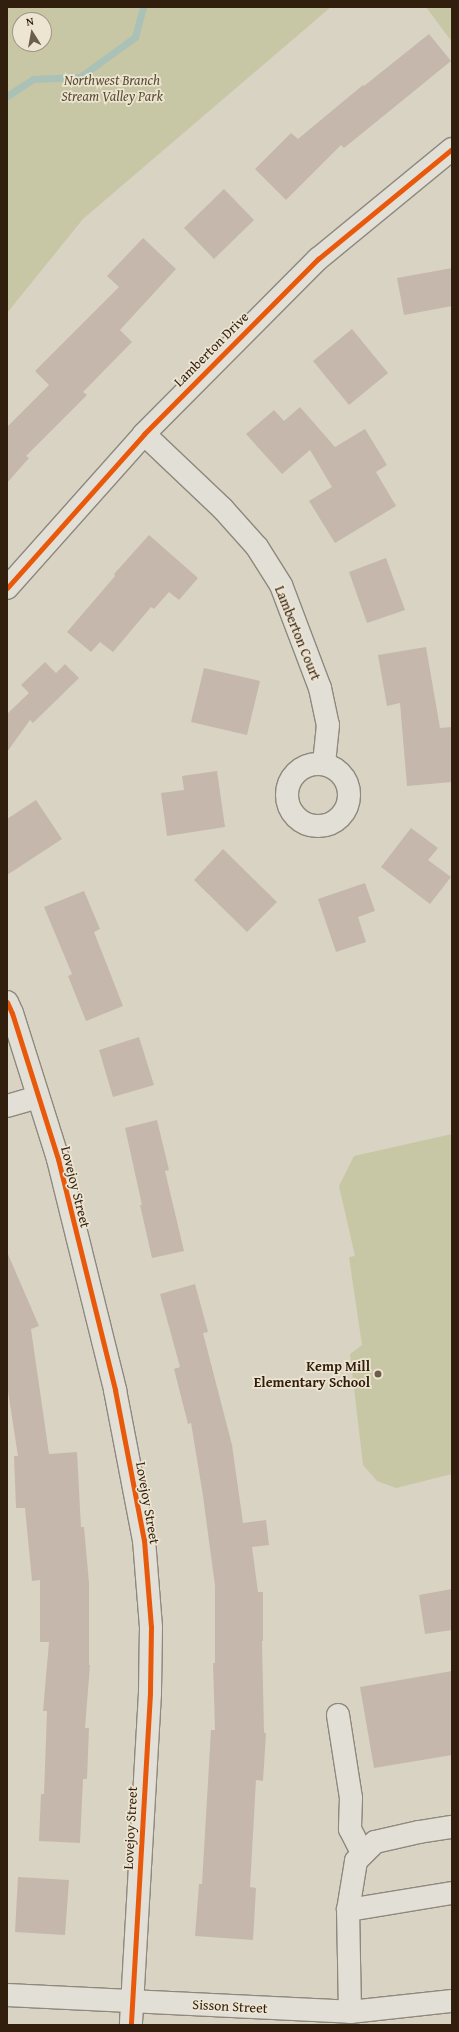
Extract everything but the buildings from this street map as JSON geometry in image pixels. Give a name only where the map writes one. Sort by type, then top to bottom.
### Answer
[{"type":"street","name":"Lamberton Drive","points":[[7,588],[144,434],[318,259],[452,149]]},
{"type":"street","name":"Lamberton Court","points":[[144,434],[223,509],[257,547],[281,585],[320,688],[328,725],[324,764]]},
{"type":"street","name":"Lovejoy Street","points":[[7,1002],[12,1013],[58,1159],[114,1390],[144,1540],[151,1627],[150,1693],[131,2025]]},
{"type":"street","points":[[7,1106],[38,1097]]},
{"type":"street","points":[[338,1715],[351,1798],[350,1829],[363,1854]]},
{"type":"street","points":[[350,2012],[348,1910],[356,1861],[375,1842],[419,1832],[452,1827]]},
{"type":"street","points":[[348,1910],[452,1893]]},
{"type":"street","name":"Sisson Street","points":[[7,1994],[405,2016],[452,2001]]},
{"type":"green space","name":"Northwest Branch Stream Valley Park","points":[[7,7],[331,7],[83,219],[7,313]]},
{"type":"green space","points":[[426,7],[452,7],[452,42]]},
{"type":"green space","points":[[452,1134],[452,1474],[396,1488],[377,1481],[363,1465],[350,1354],[362,1345],[349,1257],[355,1256],[339,1186],[354,1156]]},
{"type":"waterway","points":[[7,96],[33,79],[80,77],[135,37],[143,7]]},
{"type":"cycle path","points":[[7,588],[144,434],[318,259],[452,149]]},
{"type":"cycle path","points":[[7,1002],[12,1013],[58,1159],[115,1390],[144,1540],[151,1627],[150,1693],[131,2025]]},
{"type":"place","name":"Kemp Mill Elementary School","points":[[378,1374]]}]
